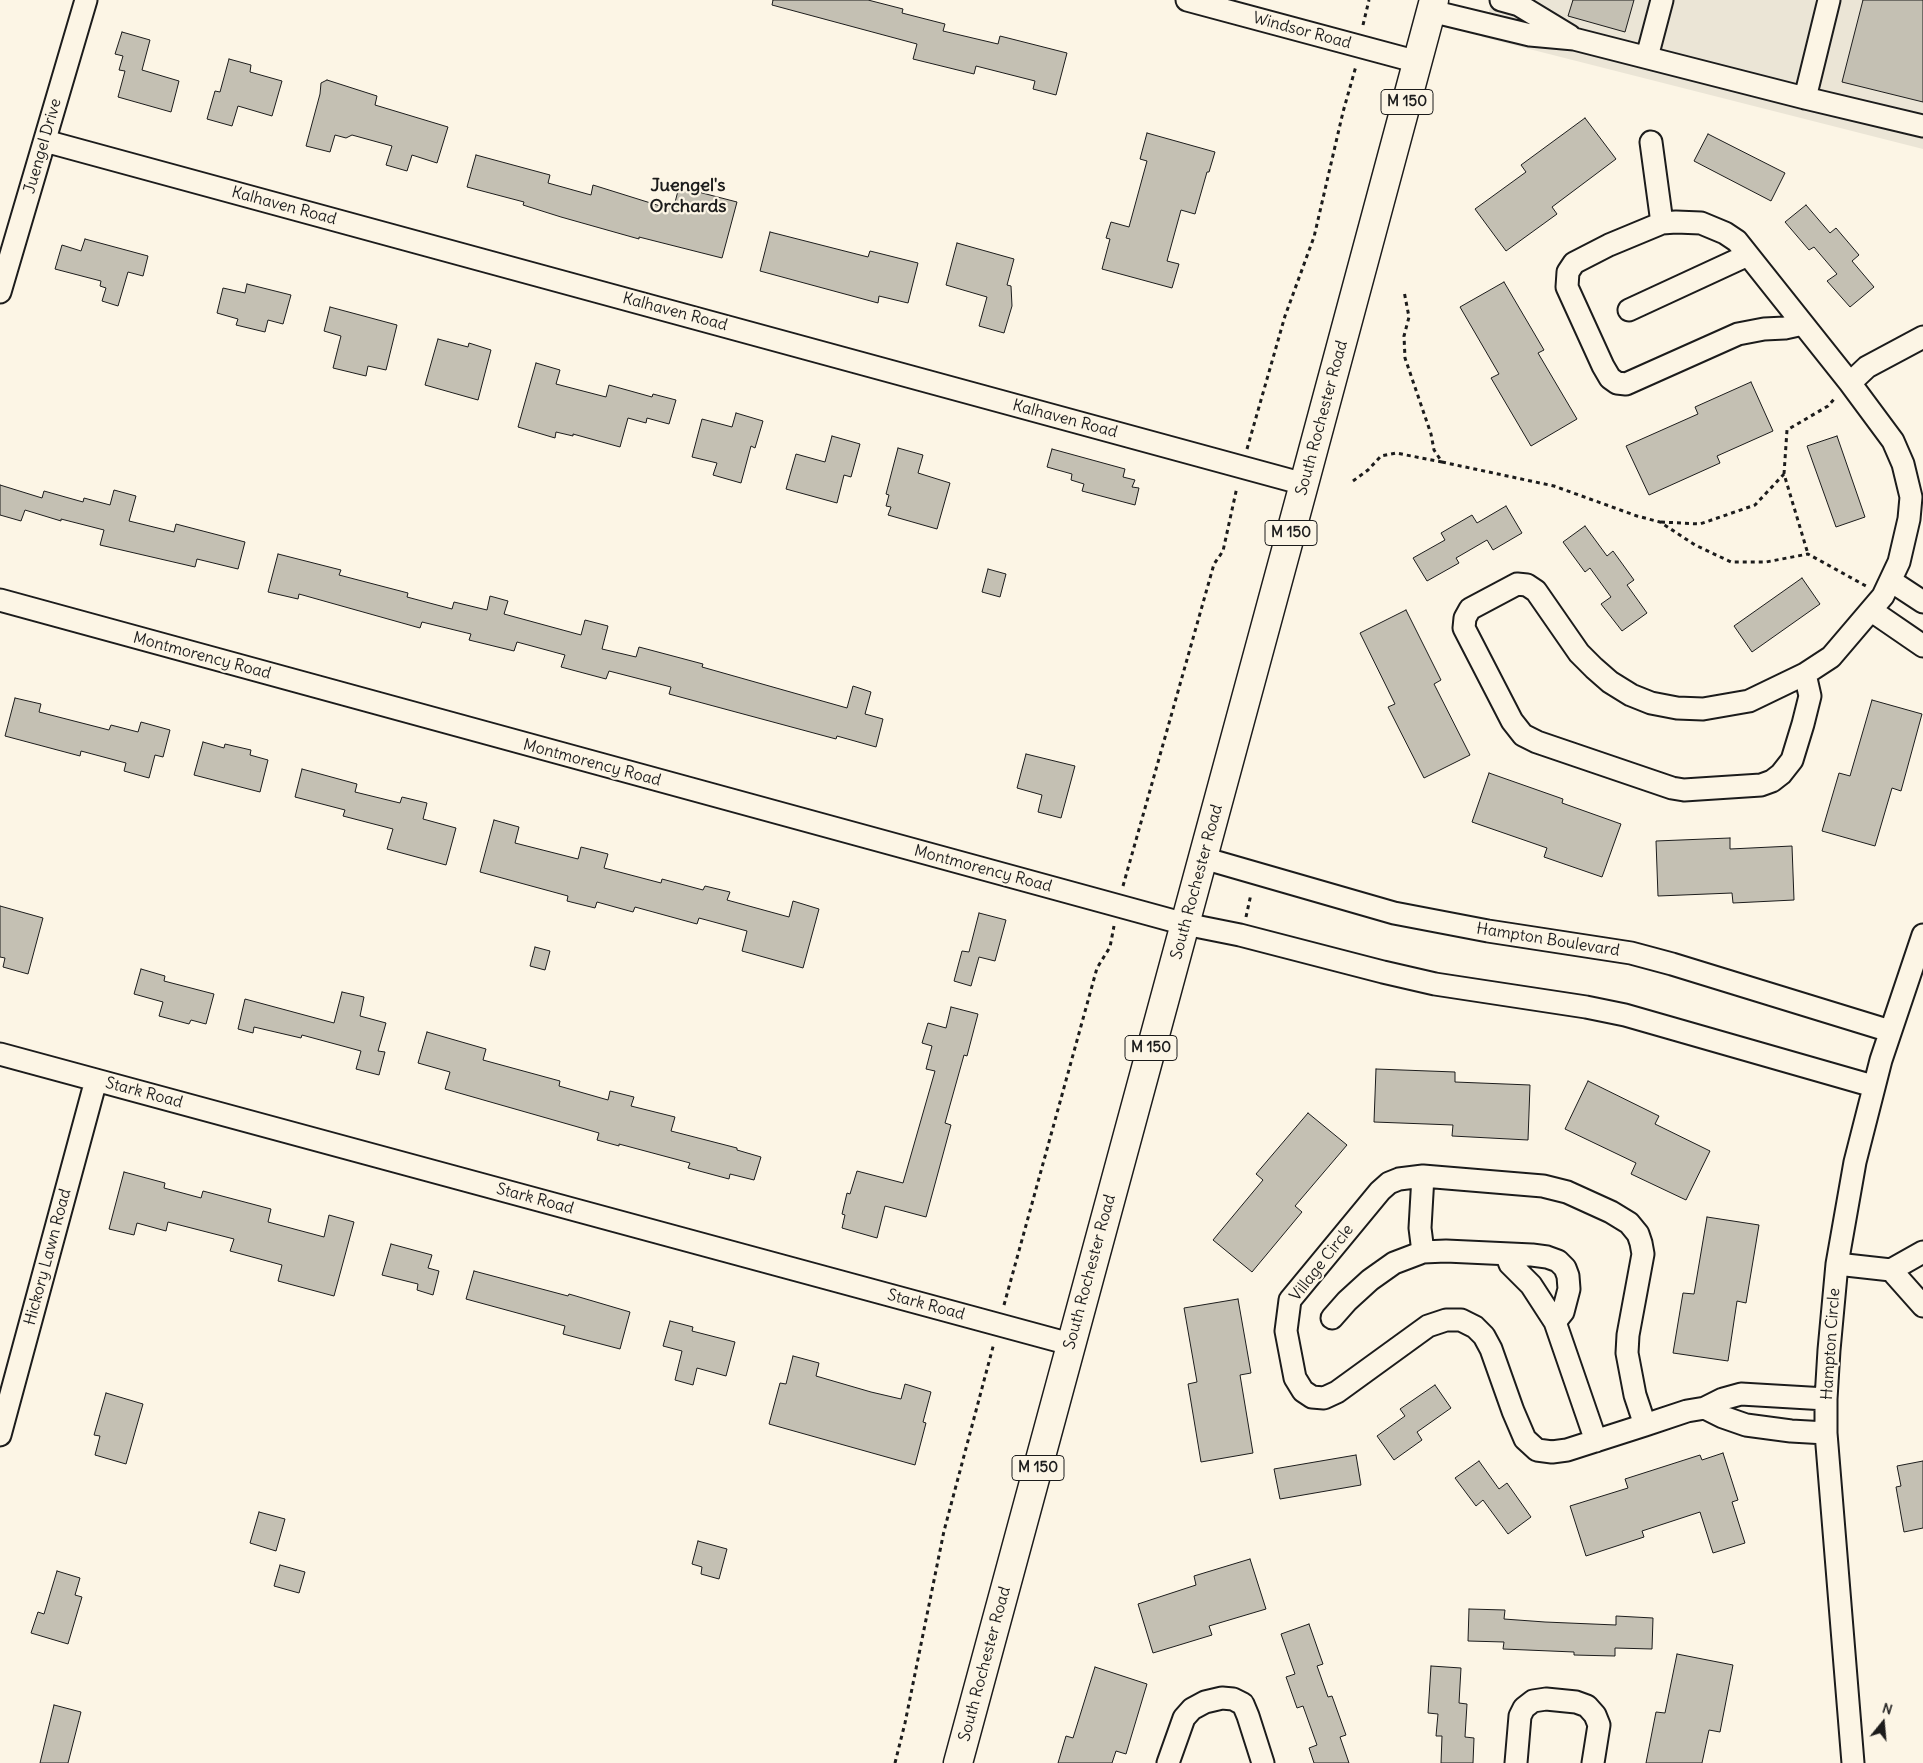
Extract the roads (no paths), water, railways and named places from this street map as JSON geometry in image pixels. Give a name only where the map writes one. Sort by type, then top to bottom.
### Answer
[{"type":"main road","name":"South Rochester Road","points":[[958,1763],[1432,6]]},
{"type":"street","name":"Juengel Drive","points":[[0,292],[86,0]]},
{"type":"street","name":"Windsor Road","points":[[1187,0],[1418,62]]},
{"type":"street","points":[[1647,57],[1662,0]]},
{"type":"street","points":[[1805,98],[1829,0]]},
{"type":"street","points":[[1514,2],[1574,39]]},
{"type":"street","points":[[1432,6],[1530,35],[1574,39],[1923,126]]},
{"type":"street","name":"Kalhaven Road","points":[[44,141],[1304,484]]},
{"type":"street","points":[[1651,142],[1662,223]]},
{"type":"street","points":[[1803,324],[1738,334],[1626,384],[1616,383],[1610,378],[1603,366],[1568,287],[1568,272],[1574,262],[1662,223],[1701,223],[1715,228],[1737,241],[1850,383],[1893,440],[1903,464],[1916,479],[1899,562],[1882,596],[1830,657],[1805,674],[1749,701],[1703,709],[1677,708],[1651,703],[1631,695],[1610,682],[1579,653],[1536,592],[1527,584],[1517,584],[1470,609],[1465,618],[1464,628],[1512,722],[1523,735],[1537,742],[1672,788],[1684,790],[1761,784],[1772,781],[1781,774],[1792,760],[1806,715],[1810,696],[1805,674]]},
{"type":"street","points":[[1629,310],[1748,255]]},
{"type":"street","points":[[1850,383],[1867,367],[1923,337]]},
{"type":"street","points":[[1882,596],[1923,602]]},
{"type":"street","points":[[1882,596],[1923,646]]},
{"type":"street","name":"Montmorency Road","points":[[0,600],[1185,924]]},
{"type":"street","name":"Hampton Boulevard","points":[[1203,858],[1394,913],[1631,953],[1890,1031]]},
{"type":"street","points":[[1185,924],[1240,935],[1435,984],[1586,1007],[1625,1015],[1873,1086]]},
{"type":"street","name":"Hampton Circle","points":[[1853,1763],[1826,1432],[1826,1399],[1837,1264],[1855,1162],[1873,1086],[1923,935]]},
{"type":"street","name":"Stark Road","points":[[0,1054],[1070,1344]]},
{"type":"street","name":"Hickory Lawn Road","points":[[0,1435],[96,1080]]},
{"type":"street","points":[[1423,1176],[1420,1228],[1423,1252]]},
{"type":"street","name":"Village Circle","points":[[1645,1425],[1636,1395],[1628,1354],[1628,1335],[1643,1254],[1638,1234],[1629,1223],[1603,1208],[1556,1188],[1423,1176],[1399,1179],[1389,1183],[1380,1191],[1290,1300],[1286,1331],[1295,1378],[1303,1391],[1312,1397],[1324,1398],[1337,1392],[1428,1326],[1446,1320],[1461,1320],[1475,1327],[1484,1336],[1526,1439],[1537,1450],[1552,1452],[1567,1450],[1596,1442],[1687,1411],[1705,1408],[1723,1399],[1741,1394],[1826,1399]]},
{"type":"street","points":[[1332,1318],[1370,1280],[1394,1263],[1423,1252],[1446,1250],[1547,1256],[1558,1261],[1565,1268],[1569,1289],[1563,1312],[1555,1322]]},
{"type":"street","points":[[1837,1264],[1891,1270],[1923,1252]]},
{"type":"street","points":[[1506,1254],[1510,1264],[1531,1285],[1555,1322],[1596,1442]]},
{"type":"street","points":[[1891,1270],[1923,1306]]},
{"type":"street","points":[[1705,1408],[1723,1417],[1746,1424],[1791,1431],[1826,1432]]},
{"type":"street","points":[[1168,1763],[1184,1718],[1192,1708],[1205,1702],[1222,1698],[1233,1699],[1242,1704],[1248,1716],[1263,1763]]},
{"type":"street","points":[[1516,1763],[1520,1716],[1524,1708],[1533,1701],[1546,1699],[1576,1702],[1587,1706],[1595,1716],[1599,1725],[1593,1763]]},
{"type":"district","name":"Juengel's Orchards","points":[[688,196]]}]
